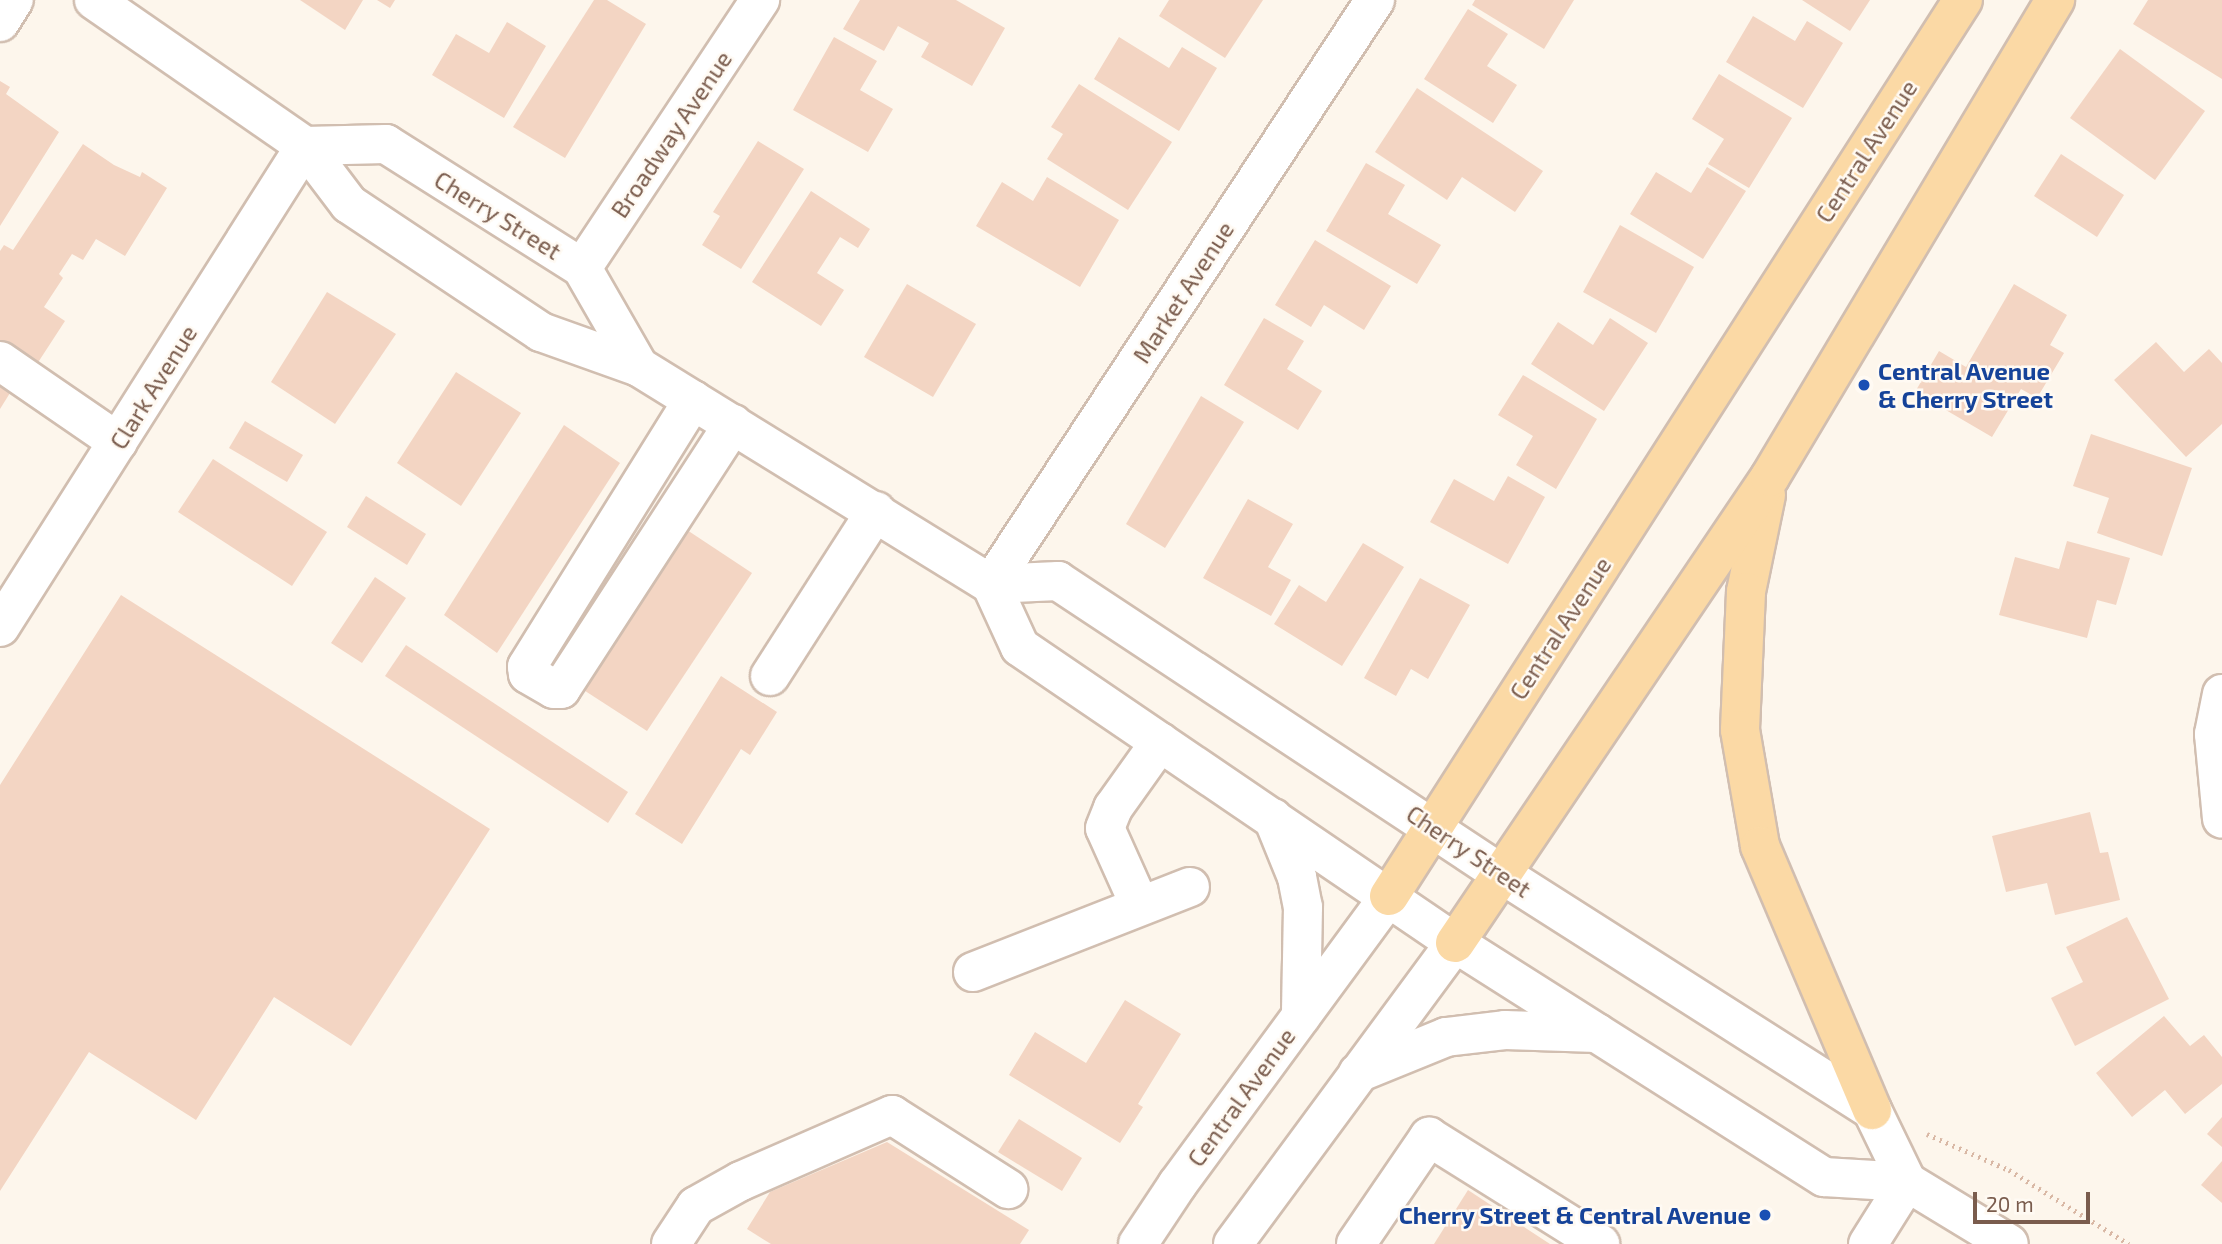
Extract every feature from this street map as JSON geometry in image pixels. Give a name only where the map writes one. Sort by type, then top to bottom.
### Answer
[{"type":"main road","name":"Central Avenue","points":[[1389,896],[1963,0]]},
{"type":"main road","points":[[1455,943],[1770,477],[2055,0]]},
{"type":"main road","points":[[1770,477],[1745,592],[1742,743],[1760,846],[1872,1110]]},
{"type":"street","points":[[0,22],[14,0]]},
{"type":"street","name":"Cherry Street","points":[[94,0],[138,12],[305,146],[349,204],[529,324],[639,367],[876,511],[990,584],[1058,581],[1433,826],[1503,875],[1872,1110]]},
{"type":"street","name":"Broadway Avenue","points":[[583,268],[760,0]]},
{"type":"street","name":"Market Avenue","points":[[990,584],[1375,0]]},
{"type":"street","name":"Cherry Street","points":[[305,146],[386,144],[583,268],[639,367]]},
{"type":"street","name":"Clark Avenue","points":[[0,626],[305,146]]},
{"type":"street","points":[[0,361],[118,442]]},
{"type":"street","points":[[693,400],[527,667],[528,674],[561,689],[733,424]]},
{"type":"street","points":[[770,676],[876,511]]},
{"type":"street","points":[[990,584],[1020,647],[1455,943],[1824,1177],[1907,1182],[2009,1244]]},
{"type":"street","points":[[2222,694],[2214,734],[2222,819]]},
{"type":"street","points":[[1140,906],[1105,828],[1160,742]]},
{"type":"street","points":[[1273,818],[1297,877],[1303,907],[1301,1016]]},
{"type":"street","points":[[973,972],[1190,887]]},
{"type":"street","name":"Central Avenue","points":[[1138,1244],[1389,896]]},
{"type":"street","points":[[1244,1240],[1358,1073],[1455,943]]},
{"type":"street","points":[[1358,1073],[1446,1037],[1505,1030],[1599,1033]]},
{"type":"street","points":[[1872,1110],[1907,1182]]},
{"type":"street","points":[[671,1244],[696,1206],[741,1181],[892,1115],[1008,1189]]},
{"type":"street","points":[[1356,1244],[1429,1137],[1600,1244]]},
{"type":"street","points":[[1868,1244],[1907,1182]]},
{"type":"path","points":[[1872,1110],[2009,1170],[2129,1244]]},
{"type":"building","points":[[300,0],[363,0],[345,30]]},
{"type":"building","points":[[377,0],[395,0],[390,8]]},
{"type":"building","points":[[594,0],[607,0],[646,24],[565,158],[513,127]]},
{"type":"building","points":[[860,0],[956,0],[1005,28],[972,86],[921,57],[929,43],[898,26],[884,51],[843,29]]},
{"type":"building","points":[[1169,0],[1263,0],[1225,58],[1159,16]]},
{"type":"building","points":[[1475,0],[1574,0],[1544,49],[1472,5]]},
{"type":"building","points":[[1802,0],[1870,0],[1850,31]]},
{"type":"building","points":[[2148,0],[2222,0],[2222,79],[2133,24]]},
{"type":"building","points":[[1468,9],[1508,34],[1487,66],[1517,85],[1493,123],[1424,79]]},
{"type":"building","points":[[1753,16],[1795,41],[1807,21],[1843,43],[1803,108],[1726,62]]},
{"type":"building","points":[[507,22],[546,46],[504,118],[432,75],[456,34],[489,53]]},
{"type":"building","points":[[834,37],[877,61],[860,90],[893,109],[868,152],[793,110]]},
{"type":"building","points":[[1119,37],[1169,68],[1182,47],[1217,68],[1179,131],[1094,79]]},
{"type":"building","points":[[2120,49],[2205,111],[2155,180],[2070,118]]},
{"type":"building","points":[[1719,74],[1792,118],[1749,188],[1708,164],[1724,139],[1692,119]]},
{"type":"building","points":[[0,81],[10,87],[6,94],[59,132],[0,226]]},
{"type":"building","points":[[1079,84],[1172,142],[1128,210],[1047,159],[1063,134],[1051,127]]},
{"type":"building","points":[[1417,88],[1543,171],[1515,212],[1462,177],[1447,200],[1375,152]]},
{"type":"building","points":[[758,141],[804,169],[741,269],[702,245],[720,216],[713,212]]},
{"type":"building","points":[[83,144],[114,165],[140,177],[142,172],[167,188],[125,256],[96,239],[83,260],[72,254],[59,274],[63,278],[44,307],[65,321],[37,364],[0,340],[0,251],[4,245],[13,250]]},
{"type":"building","points":[[2061,154],[2124,195],[2097,237],[2034,196]]},
{"type":"building","points":[[1366,163],[1405,185],[1388,214],[1441,245],[1417,284],[1326,231]]},
{"type":"building","points":[[1707,167],[1746,191],[1703,259],[1630,214],[1656,172],[1691,193]]},
{"type":"building","points":[[1047,177],[1119,220],[1080,287],[976,226],[1002,182],[1033,201]]},
{"type":"building","points":[[811,191],[870,229],[858,248],[840,237],[817,273],[844,290],[821,326],[752,282]]},
{"type":"building","points":[[1620,225],[1694,267],[1656,333],[1583,292]]},
{"type":"building","points":[[1315,240],[1391,286],[1364,330],[1324,305],[1311,327],[1275,305]]},
{"type":"building","points":[[907,284],[976,324],[933,397],[864,357]]},
{"type":"building","points":[[2014,284],[2067,315],[2050,345],[2064,353],[2037,398],[2021,389],[1992,437],[1915,392],[1939,351],[1966,367]]},
{"type":"building","points":[[327,292],[396,334],[335,424],[271,382]]},
{"type":"building","points":[[1264,318],[1304,341],[1287,369],[1322,391],[1298,430],[1224,385]]},
{"type":"building","points":[[1610,318],[1648,343],[1604,411],[1531,364],[1558,322],[1593,345]]},
{"type":"building","points":[[2156,342],[2184,372],[2209,349],[2222,363],[2222,424],[2186,457],[2114,380]]},
{"type":"building","points":[[456,372],[521,413],[461,506],[397,463]]},
{"type":"building","points":[[1523,375],[1597,419],[1556,489],[1516,465],[1533,436],[1498,415]]},
{"type":"building","points":[[0,386],[10,393],[0,409]]},
{"type":"building","points":[[1201,396],[1244,422],[1165,548],[1126,524]]},
{"type":"building","points":[[245,421],[303,455],[287,482],[229,448]]},
{"type":"building","points":[[564,425],[620,463],[497,653],[444,615]]},
{"type":"building","points":[[2091,434],[2192,468],[2162,556],[2097,533],[2109,498],[2073,486]]},
{"type":"building","points":[[213,459],[327,532],[292,586],[178,512]]},
{"type":"building","points":[[1508,476],[1545,497],[1508,564],[1430,522],[1454,479],[1494,501]]},
{"type":"building","points":[[366,496],[426,534],[407,565],[347,527]]},
{"type":"building","points":[[1248,499],[1293,524],[1268,567],[1291,580],[1271,616],[1203,578]]},
{"type":"building","points":[[684,528],[752,573],[647,731],[579,687]]},
{"type":"building","points":[[2067,541],[2130,558],[2116,605],[2097,600],[2087,638],[1999,615],[2015,557],[2059,569]]},
{"type":"building","points":[[1363,543],[1404,567],[1342,666],[1274,624],[1299,585],[1326,602]]},
{"type":"building","points":[[375,577],[406,598],[362,663],[331,643]]},
{"type":"building","points":[[1420,578],[1470,605],[1428,679],[1411,669],[1396,696],[1364,678]]},
{"type":"building","points":[[121,595],[490,829],[351,1046],[274,997],[196,1120],[89,1052],[0,1191],[0,785]]},
{"type":"building","points":[[406,645],[628,792],[608,823],[385,676]]},
{"type":"building","points":[[721,676],[777,712],[750,755],[741,749],[682,844],[635,814]]},
{"type":"building","points":[[2090,812],[2100,853],[2108,852],[2120,900],[2055,915],[2047,883],[2006,892],[1992,836]]},
{"type":"building","points":[[2127,917],[2169,999],[2075,1046],[2051,998],[2083,982],[2066,947]]},
{"type":"building","points":[[1125,1000],[1181,1034],[1138,1104],[1143,1107],[1120,1143],[1009,1075],[1035,1032],[1086,1063]]},
{"type":"building","points":[[2164,1016],[2190,1046],[2204,1035],[2222,1057],[2222,1084],[2185,1114],[2165,1090],[2132,1117],[2096,1073]]},
{"type":"building","points":[[2222,1117],[2222,1147],[2207,1134]]},
{"type":"building","points":[[1019,1119],[1082,1158],[1062,1191],[998,1152]]},
{"type":"building","points":[[887,1142],[1029,1230],[1020,1244],[771,1244],[747,1229],[770,1192]]},
{"type":"building","points":[[2222,1161],[2222,1203],[2201,1185]]},
{"type":"building","points":[[1468,1190],[1550,1244],[1434,1244]]},
{"type":"place","name":"Central Avenue & Cherry Street","points":[[1864,385]]},
{"type":"place","name":"Cherry Street & Central Avenue","points":[[1765,1215]]}]
